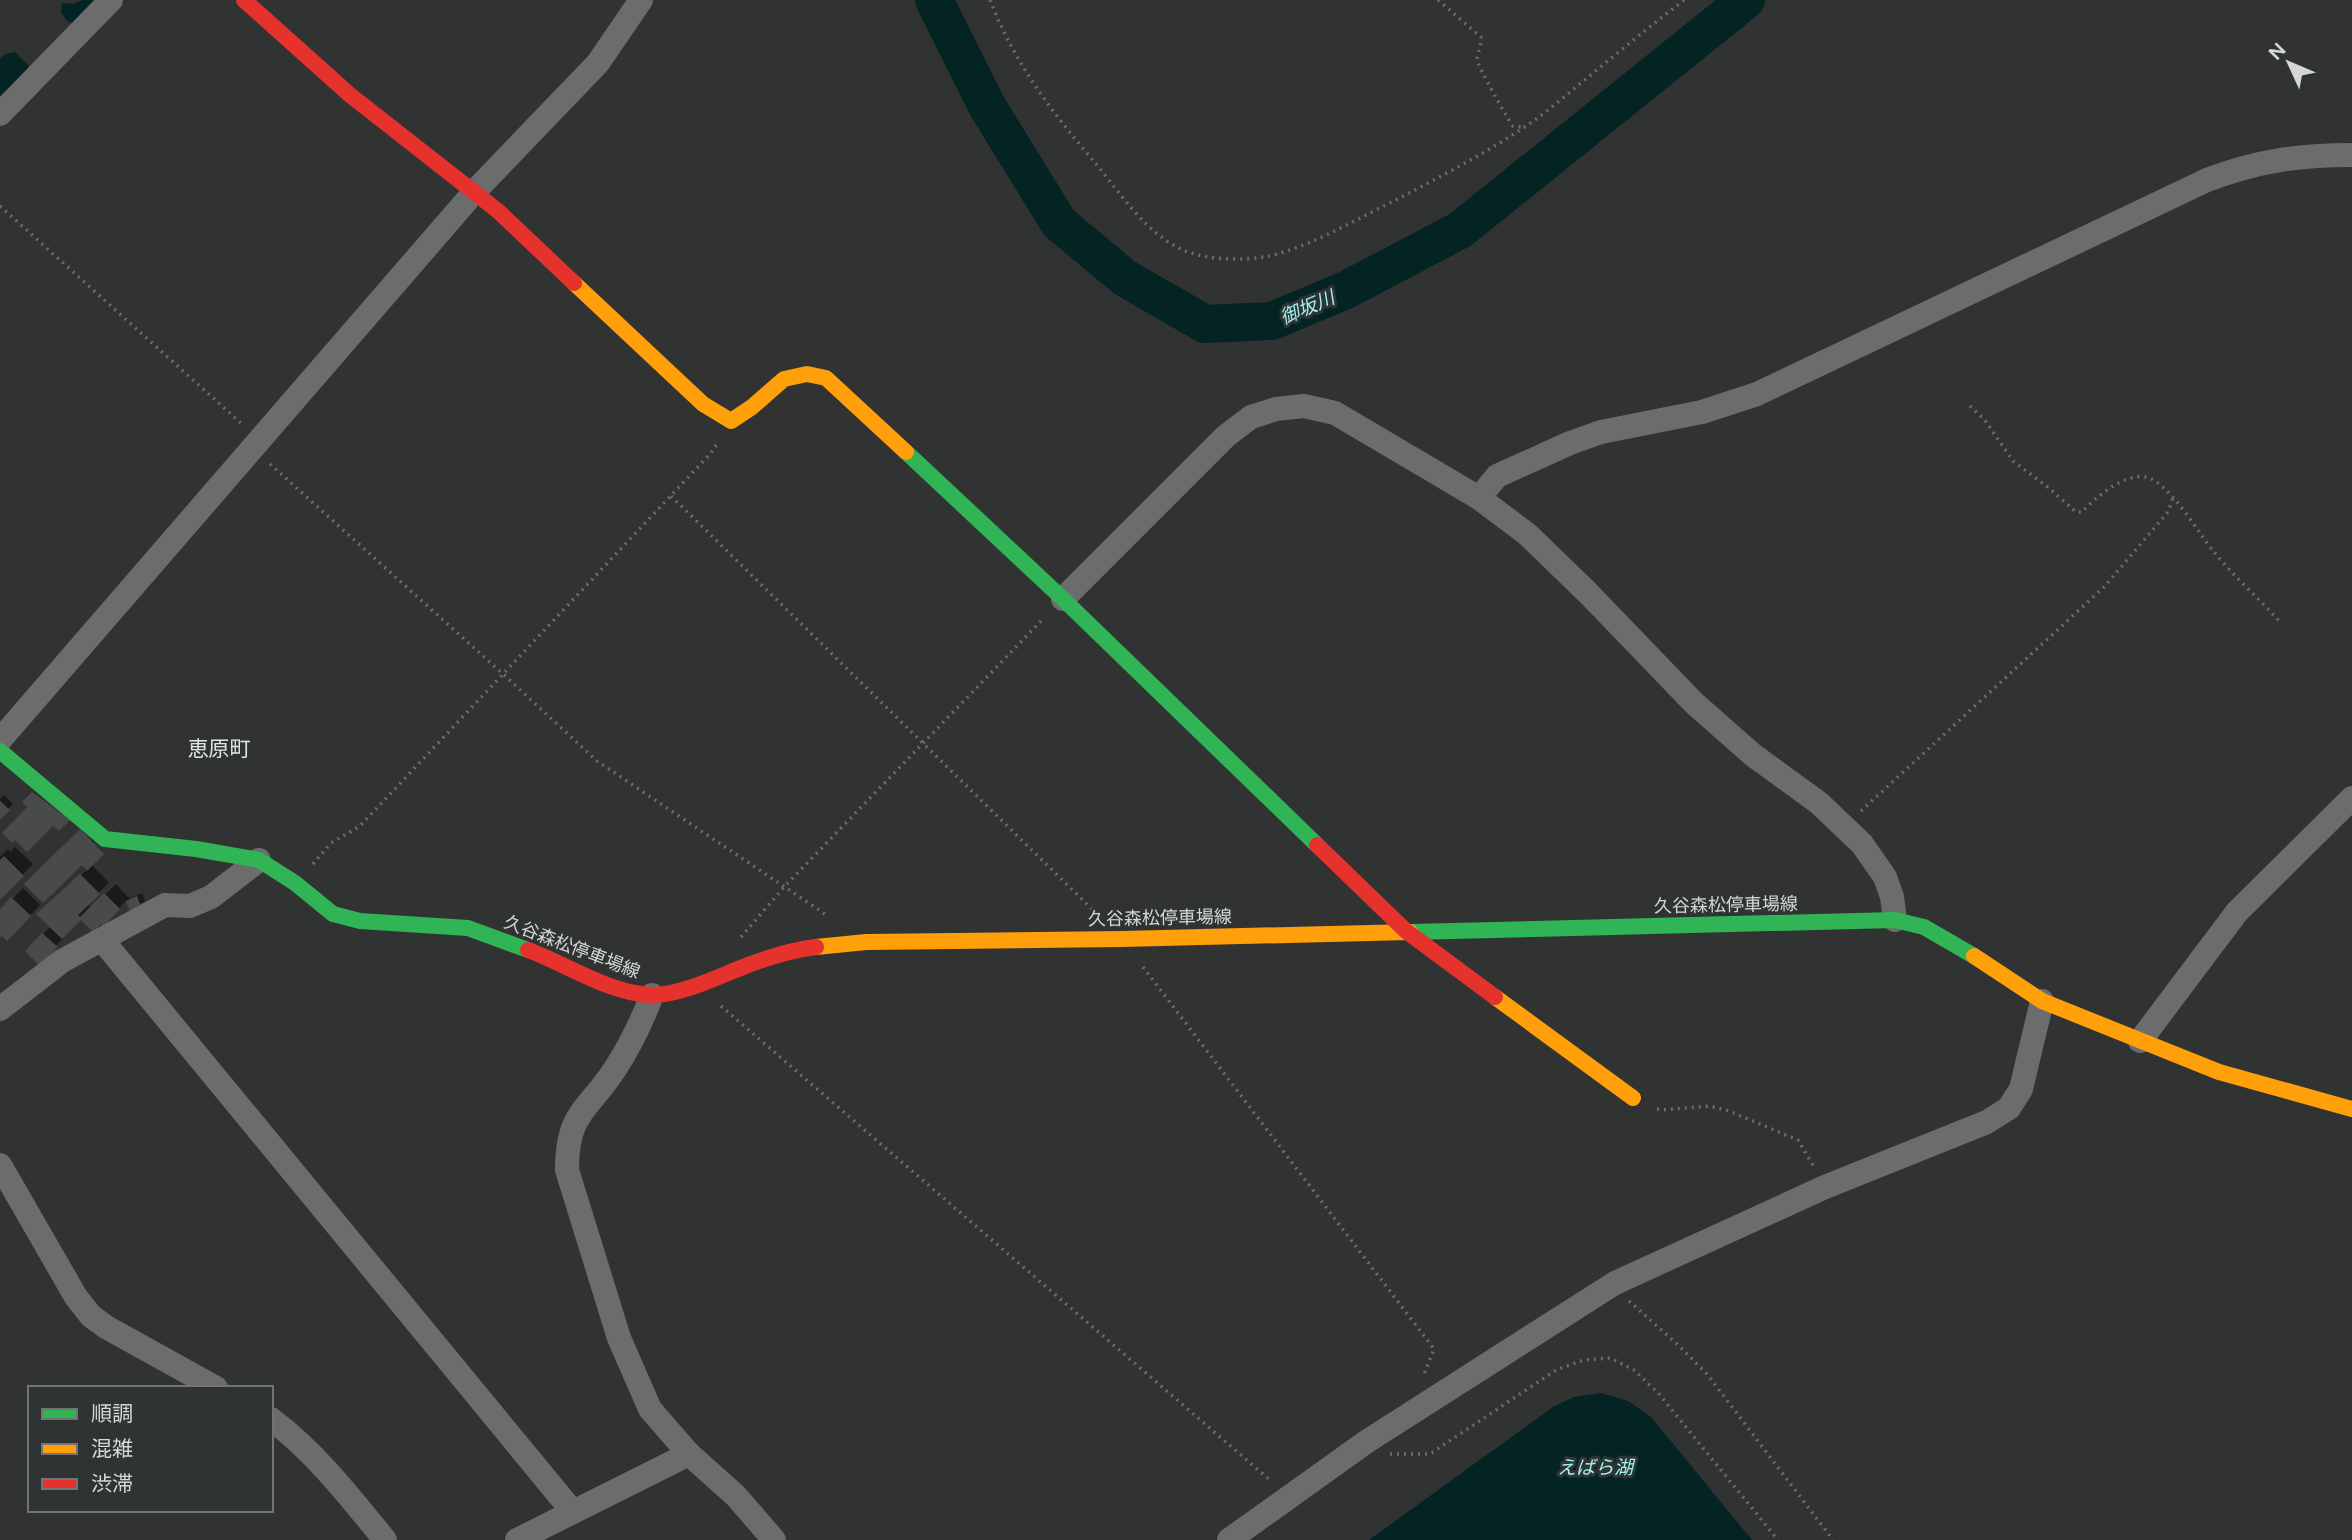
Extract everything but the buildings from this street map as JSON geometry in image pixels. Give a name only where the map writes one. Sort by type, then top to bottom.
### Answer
[{"type":"main road","points":[[244,0],[350,95],[475,191],[703,404],[731,421],[784,379],[807,374],[826,378],[1063,599],[1406,931],[1633,1098]]},
{"type":"main road","name":"久谷森松停車場線","points":[[0,751],[105,839],[259,860],[333,914],[360,921],[468,928],[618,989],[652,995],[698,986],[745,966],[799,949],[866,942],[1122,939],[1895,920],[1924,927],[1958,945],[2042,1001],[2220,1072],[2352,1109]]},
{"type":"street","points":[[0,114],[111,0]]},
{"type":"street","points":[[0,740],[475,191],[598,63],[640,0]]},
{"type":"street","points":[[1479,498],[1497,476],[1570,443],[1601,432],[1702,412],[1757,394],[2231,170],[2305,155],[2352,155]]},
{"type":"street","points":[[1063,599],[1226,436],[1251,418],[1276,409],[1304,406],[1335,413],[1479,498],[1535,542],[1694,703],[1753,755],[1819,803],[1862,844],[1885,877],[1892,897],[1895,920]]},
{"type":"street","points":[[2140,1041],[2237,912],[2352,798]]},
{"type":"street","points":[[0,1009],[62,961],[165,905],[190,906],[211,897],[259,860]]},
{"type":"street","points":[[103,941],[573,1512]]},
{"type":"street","points":[[652,995],[643,1019],[616,1067],[581,1110],[571,1127],[567,1146],[567,1170],[619,1338],[650,1409],[689,1454],[736,1496],[774,1540]]},
{"type":"street","points":[[1229,1540],[1366,1441],[1615,1283],[1825,1187],[1986,1122],[2009,1108],[2021,1089],[2042,1001]]},
{"type":"street","points":[[0,1165],[76,1297],[91,1316],[212,1386]]},
{"type":"street","points":[[273,1420],[298,1439],[385,1540]]},
{"type":"street","points":[[517,1540],[689,1454]]},
{"type":"path","points":[[990,0],[1000,27],[1028,78],[1137,215],[1184,250],[1211,258],[1266,256],[1294,249],[1442,176],[1525,127],[1684,0]]},
{"type":"path","points":[[1438,0],[1481,37],[1477,59],[1480,70],[1500,100],[1507,120],[1513,126],[1525,127]]},
{"type":"path","points":[[0,206],[597,761],[835,921]]},
{"type":"path","points":[[1970,406],[1984,419],[2013,461],[2076,512],[2082,512],[2098,495],[2110,488],[2139,477],[2157,482],[2215,554],[2280,622]]},
{"type":"path","points":[[295,884],[331,843],[360,826],[711,453],[731,421]]},
{"type":"path","points":[[1844,826],[2105,587],[2168,512],[2173,499]]},
{"type":"path","points":[[733,946],[784,887],[1063,599]]},
{"type":"path","points":[[698,986],[1270,1481],[1281,1483]]},
{"type":"path","points":[[1633,1098],[1661,1110],[1710,1106],[1729,1111],[1798,1140],[1825,1187]]},
{"type":"path","points":[[1615,1283],[1630,1302],[1678,1344],[1707,1374],[1833,1540]]},
{"type":"path","points":[[1366,1441],[1377,1454],[1430,1454],[1556,1370],[1584,1360],[1610,1358],[1634,1370],[1659,1394],[1778,1540]]},
{"type":"water","points":[[83,0],[98,0],[75,23],[67,21],[61,13],[62,3],[73,4]]},
{"type":"water","points":[[15,52],[31,68],[0,102],[0,59],[5,54]]},
{"type":"water","name":"えばら湖","points":[[1601,1393],[1628,1401],[1651,1417],[1752,1540],[1369,1540],[1553,1407],[1574,1397]]},
{"type":"waterway","name":"御坂川","points":[[934,0],[987,106],[1059,223],[1125,278],[1205,324],[1272,321],[1346,290],[1460,230],[1746,0]]},
{"type":"traffic: fast","points":[[906,452],[1063,599],[1317,845]]},
{"type":"traffic: fast","points":[[0,751],[105,839],[196,849],[259,860],[295,883],[333,914],[360,921],[468,928],[528,950]]},
{"type":"traffic: fast","points":[[1410,932],[1895,920],[1924,927],[1974,956]]},
{"type":"traffic: slow","points":[[574,283],[703,404],[731,421],[784,379],[807,374],[826,378],[906,452]]},
{"type":"traffic: slow","points":[[816,947],[866,942],[1410,932]]},
{"type":"traffic: slow","points":[[1974,956],[2042,1001],[2219,1072],[2352,1109]]},
{"type":"traffic: slow","points":[[1495,997],[1633,1098]]},
{"type":"traffic: jam","points":[[244,0],[350,95],[498,211],[574,283]]},
{"type":"traffic: jam","points":[[1317,845],[1406,931],[1495,997]]},
{"type":"traffic: jam","points":[[528,950],[618,989],[650,995],[685,989],[770,958],[816,947]]},
{"type":"district","name":"恵原町","points":[[219,749]]}]
